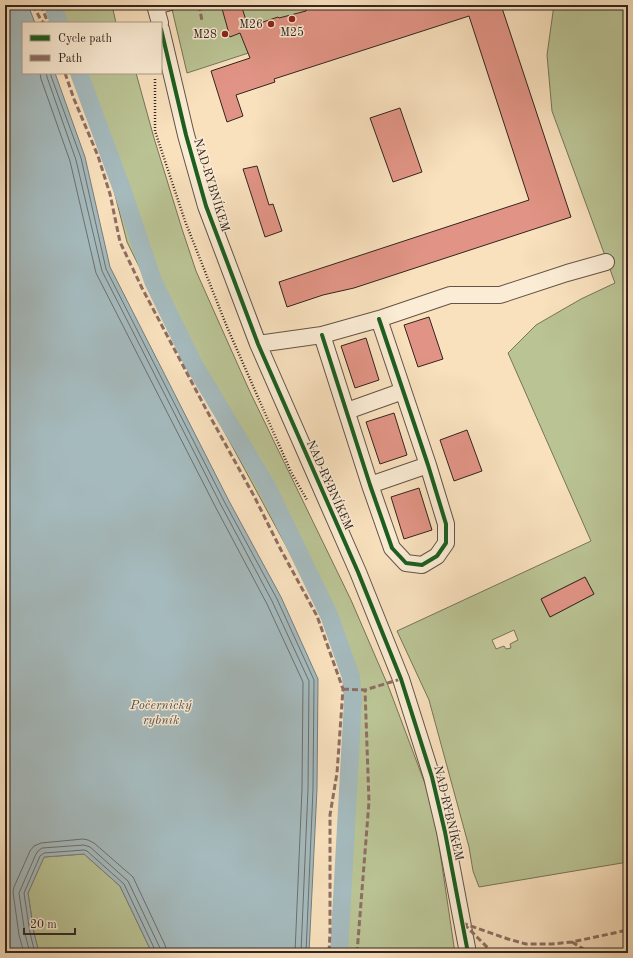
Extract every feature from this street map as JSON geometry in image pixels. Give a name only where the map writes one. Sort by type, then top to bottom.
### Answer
[{"type":"street","name":"NAD RYBNÍKEM","points":[[162,33],[186,135],[206,206],[258,344],[358,572],[401,679],[432,777],[445,832],[468,953]]},
{"type":"street","points":[[258,344],[322,335],[379,319],[450,295],[500,295],[606,262]]},
{"type":"street","points":[[322,335],[370,485],[392,548],[406,564],[422,565],[437,556],[446,543],[446,524],[428,465],[379,319]]},
{"type":"street","points":[[346,411],[403,391]]},
{"type":"street","points":[[370,485],[428,465]]},
{"type":"green space","points":[[61,5],[112,5],[116,22],[67,22]]},
{"type":"green space","points":[[171,5],[396,5],[187,73]]},
{"type":"green space","points":[[554,5],[628,5],[628,862],[479,887],[473,871],[469,847],[429,700],[397,631],[591,541],[508,353],[536,325],[581,299],[615,283],[552,111],[547,55]],"holes":[[[585,577],[594,594],[550,617],[541,599]],[[514,630],[518,640],[510,644],[511,648],[506,649],[504,646],[496,649],[492,640]]]},
{"type":"green space","points":[[84,74],[136,74],[154,138],[196,271],[250,392],[351,600],[389,688],[433,805],[455,953],[344,953],[344,862],[351,734],[347,680],[323,614],[185,359],[127,242]]},
{"type":"green space","points":[[84,854],[120,886],[152,953],[39,953],[34,933],[28,893],[44,857]]},
{"type":"water","name":"Počernický rybník","points":[[5,5],[28,5],[35,22],[22,22],[22,74],[55,74],[85,157],[110,267],[229,501],[281,597],[318,679],[317,789],[309,953],[152,953],[120,886],[84,854],[44,857],[28,893],[34,933],[39,953],[5,953]]},
{"type":"building","points":[[221,5],[241,5],[248,26],[256,22],[257,24],[278,17],[306,11],[321,5],[501,5],[571,217],[354,288],[323,295],[287,307],[279,282],[529,200],[469,16],[274,79],[275,82],[236,95],[243,116],[227,122],[211,71],[250,58],[240,33],[230,37]]},
{"type":"building","points":[[400,108],[422,172],[393,182],[370,118]]},
{"type":"building","points":[[257,166],[269,205],[273,204],[282,231],[265,237],[243,169]]},
{"type":"building","points":[[429,317],[443,359],[418,367],[404,325]]},
{"type":"building","points":[[366,338],[379,380],[355,388],[341,346]]},
{"type":"building","points":[[394,413],[407,455],[380,464],[366,422]]},
{"type":"building","points":[[467,430],[482,471],[454,481],[440,440]]},
{"type":"building","points":[[419,488],[432,530],[404,539],[391,497]]},
{"type":"building","points":[[585,577],[594,594],[550,617],[541,599]]},
{"type":"waterway","points":[[53,5],[59,22]]},
{"type":"waterway","points":[[79,74],[123,192],[153,281],[193,363],[266,485],[329,615],[351,677],[353,701],[339,953]]},
{"type":"marked path","points":[[33,5],[43,22]]},
{"type":"marked path","points":[[41,5],[48,22]]},
{"type":"marked path","points":[[199,5],[202,21]]},
{"type":"marked path","points":[[65,74],[74,99],[98,156],[110,194],[120,242],[142,288],[317,616],[343,689],[337,773],[330,815],[329,953]]},
{"type":"marked path","points":[[343,689],[365,690],[401,679]]},
{"type":"marked path","points":[[357,953],[369,802],[365,690]]},
{"type":"marked path","points":[[462,923],[526,944],[572,942],[628,930]]},
{"type":"marked path","points":[[464,924],[493,953]]},
{"type":"marked path","points":[[572,942],[590,953]]},
{"type":"cycle path","points":[[162,33],[186,135],[206,206],[258,344],[358,572],[401,679],[432,777],[445,832],[468,953]]},
{"type":"cycle path","points":[[322,335],[370,485],[392,548],[406,563],[422,565],[437,556],[446,543],[446,524],[428,465],[379,319]]},
{"type":"place","name":"M25","points":[[292,19]]},
{"type":"place","name":"M26","points":[[271,24]]},
{"type":"place","name":"M28","points":[[225,34]]}]
